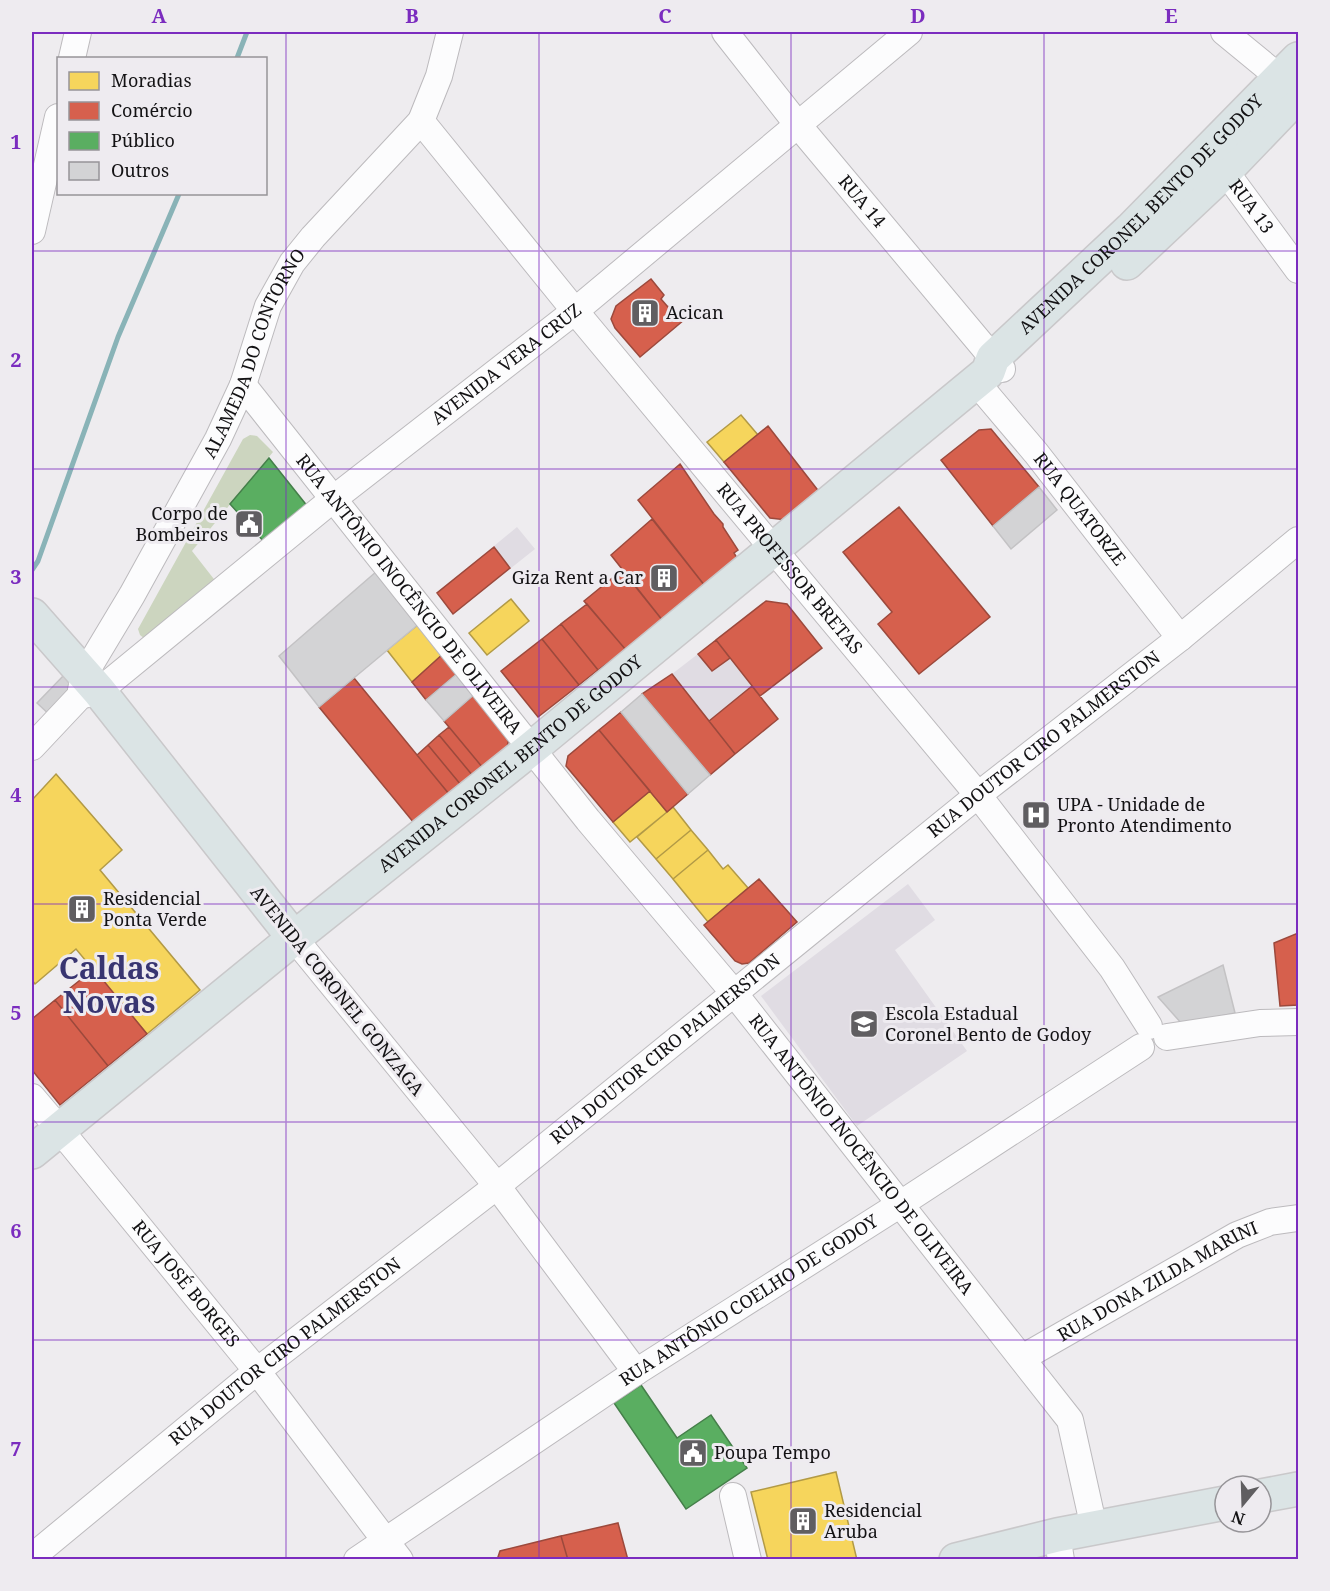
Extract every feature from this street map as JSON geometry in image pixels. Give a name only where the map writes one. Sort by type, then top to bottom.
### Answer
[{"type":"main road","name":"AVENIDA CORONEL BENTO DE GODOY","points":[[990,370],[1019,359],[1172,223],[1225,171],[1292,78]]},
{"type":"main road","name":"AVENIDA CORONEL BENTO DE GODOY","points":[[32,1152],[532,748],[990,370],[1131,229],[1292,78]]},
{"type":"main road","name":"AVENIDA CORONEL GONZAGA","points":[[32,615],[88,687],[294,938]]},
{"type":"main road","points":[[1273,1494],[1299,1489]]},
{"type":"main road","points":[[956,1560],[1059,1547],[1094,1528],[1213,1505]]},
{"type":"street","points":[[72,57],[78,32]]},
{"type":"street","name":"ALAMEDA DO CONTORNO","points":[[32,747],[88,687],[132,595],[218,440],[243,385],[268,306],[292,263],[313,237],[421,121],[439,76],[450,32]]},
{"type":"street","name":"RUA 14","points":[[725,32],[990,370]]},
{"type":"street","name":"AVENIDA VERA CRUZ","points":[[88,687],[575,311],[909,32]]},
{"type":"street","points":[[1224,32],[1292,78]]},
{"type":"street","points":[[32,231],[39,170],[57,120]]},
{"type":"street","name":"RUA PROFESSOR BRETAS","points":[[421,121],[575,311],[978,795],[1112,968],[1152,1036]]},
{"type":"street","name":"RUA 13","points":[[1225,171],[1299,270]]},
{"type":"street","name":"RUA QUATORZE","points":[[990,370],[1036,453],[1180,638]]},
{"type":"street","name":"RUA ANTÔNIO INOCÊNCIO DE OLIVEIRA","points":[[243,385],[588,820],[734,993],[1070,1420],[1094,1528]]},
{"type":"street","name":"RUA DOUTOR CIRO PALMERSTON","points":[[32,1557],[256,1371],[497,1186],[978,795],[1180,638],[1299,540]]},
{"type":"street","name":"AVENIDA CORONEL GONZAGA","points":[[294,938],[497,1186],[636,1372]]},
{"type":"street","name":"RUA ANTÔNIO COELHO DE GODOY","points":[[357,1560],[392,1551],[636,1372],[899,1205],[1152,1036],[1260,1023],[1299,1022]]},
{"type":"street","name":"RUA JOSÉ BORGES","points":[[32,1097],[256,1371],[392,1551]]},
{"type":"street","name":"RUA DONA ZILDA MARINI","points":[[1022,1358],[1237,1235],[1270,1222],[1299,1218]]},
{"type":"street","points":[[733,1496],[748,1560]]},
{"type":"shaded area","points":[[517,527],[535,549],[453,614],[437,593]]},
{"type":"shaded area","points":[[716,640],[778,719],[735,754],[672,674]]},
{"type":"shaded area","name":"Escola Estadual Coronel Bento de Godoy","points":[[908,884],[935,920],[895,950],[967,1051],[857,1126],[761,996]]},
{"type":"green space","points":[[250,435],[257,436],[273,452],[192,551],[217,583],[145,639],[140,635],[138,629],[243,439]]},
{"type":"building: Moradias","points":[[741,415],[758,435],[724,462],[707,442]]},
{"type":"building: Moradias","points":[[511,599],[529,621],[487,655],[469,633]]},
{"type":"building: Moradias","points":[[420,623],[444,653],[412,682],[387,650]]},
{"type":"building: Moradias","name":"Residencial Ponta Verde","points":[[56,774],[122,850],[100,870],[200,990],[147,1034],[76,949],[35,984],[32,980],[32,800]]},
{"type":"building: Moradias","points":[[650,791],[667,812],[630,842],[613,822]]},
{"type":"building: Moradias","points":[[673,807],[691,830],[656,859],[637,837]]},
{"type":"building: Moradias","points":[[691,830],[708,850],[673,879],[656,859]]},
{"type":"building: Moradias","points":[[708,850],[723,869],[728,865],[748,888],[708,922],[673,879]]},
{"type":"building: Moradias","name":"Residencial Aruba","points":[[836,1472],[857,1560],[768,1560],[751,1492]]},
{"type":"building: Comércio","name":"Acican","points":[[651,279],[664,295],[661,299],[668,307],[671,305],[684,320],[640,357],[615,328],[611,319],[616,306]]},
{"type":"building: Comércio","points":[[768,426],[820,493],[787,520],[770,518],[724,462]]},
{"type":"building: Comércio","points":[[991,429],[1039,487],[993,526],[941,460],[979,430]]},
{"type":"building: Comércio","points":[[680,464],[723,524],[738,550],[734,553],[737,558],[705,586],[638,500]]},
{"type":"building: Comércio","points":[[899,507],[990,617],[919,674],[878,624],[892,612],[843,552]]},
{"type":"building: Comércio","name":"Giza Rent a Car","points":[[652,519],[705,586],[663,621],[611,555]]},
{"type":"building: Comércio","points":[[494,547],[510,568],[453,614],[437,593]]},
{"type":"building: Comércio","points":[[622,570],[663,621],[626,650],[584,601]]},
{"type":"building: Comércio","points":[[766,601],[787,604],[822,648],[760,696],[716,640]]},
{"type":"building: Comércio","points":[[587,604],[626,650],[598,670],[561,624]]},
{"type":"building: Comércio","points":[[561,624],[598,670],[579,685],[542,639]]},
{"type":"building: Comércio","points":[[542,639],[579,685],[538,717],[501,671]]},
{"type":"building: Comércio","points":[[716,640],[730,658],[712,671],[698,654]]},
{"type":"building: Comércio","points":[[444,653],[459,672],[426,700],[412,682]]},
{"type":"building: Comércio","points":[[672,674],[735,754],[710,775],[642,694]]},
{"type":"building: Comércio","points":[[354,678],[449,794],[414,823],[319,707]]},
{"type":"building: Comércio","points":[[752,686],[778,719],[735,754],[709,721]]},
{"type":"building: Comércio","points":[[476,693],[510,734],[507,747],[483,768],[444,721]]},
{"type":"building: Comércio","points":[[621,712],[688,794],[667,812],[599,730]]},
{"type":"building: Comércio","points":[[449,727],[483,768],[473,776],[439,735]]},
{"type":"building: Comércio","points":[[599,730],[650,791],[613,822],[566,766],[568,756]]},
{"type":"building: Comércio","points":[[439,735],[473,776],[461,785],[428,745]]},
{"type":"building: Comércio","points":[[428,745],[461,785],[449,794],[417,755]]},
{"type":"building: Comércio","points":[[759,879],[797,922],[749,963],[742,964],[735,961],[704,925]]},
{"type":"building: Comércio","points":[[1298,933],[1298,1005],[1280,1006],[1274,943]]},
{"type":"building: Comércio","points":[[94,969],[147,1034],[108,1066],[55,1000]]},
{"type":"building: Comércio","points":[[55,1000],[108,1066],[60,1105],[32,1070],[32,1019]]},
{"type":"building: Comércio","points":[[618,1523],[628,1560],[568,1560],[561,1536]]},
{"type":"building: Comércio","points":[[561,1536],[568,1560],[497,1560],[500,1551]]},
{"type":"building: Público","points":[[269,458],[308,507],[265,543],[230,504]]},
{"type":"building: Público","name":"Poupa Tempo","points":[[641,1385],[677,1438],[711,1415],[747,1468],[686,1509],[614,1403]]},
{"type":"building: Outros","points":[[1039,487],[1057,510],[1011,549],[993,526]]},
{"type":"building: Outros","points":[[377,571],[420,623],[319,707],[279,656]]},
{"type":"building: Outros","points":[[459,672],[476,693],[444,721],[426,700]]},
{"type":"building: Outros","points":[[64,675],[71,682],[71,697],[52,717],[37,703]]},
{"type":"building: Outros","points":[[642,694],[710,775],[688,794],[621,712]]},
{"type":"building: Outros","points":[[1223,965],[1235,1013],[1182,1024],[1158,997]]},
{"type":"waterway","points":[[237,57],[247,32]]},
{"type":"waterway","points":[[32,570],[38,561],[118,337],[179,195]]},
{"type":"place","name":"Acican","points":[[645,313]]},
{"type":"place","name":"Corpo de Bombeiros","points":[[249,524]]},
{"type":"place","name":"Giza Rent a Car","points":[[664,578]]},
{"type":"place","name":"UPA - Unidade de Pronto Atendimento","points":[[1036,815]]},
{"type":"place","name":"Residencial Ponta Verde","points":[[82,909]]},
{"type":"place","name":"Escola Estadual Coronel Bento de Godoy","points":[[864,1024]]},
{"type":"place","name":"Poupa Tempo","points":[[693,1453]]},
{"type":"place","name":"Residencial Aruba","points":[[803,1521]]},
{"type":"district","name":"Caldas Novas","points":[[109,986]]}]
